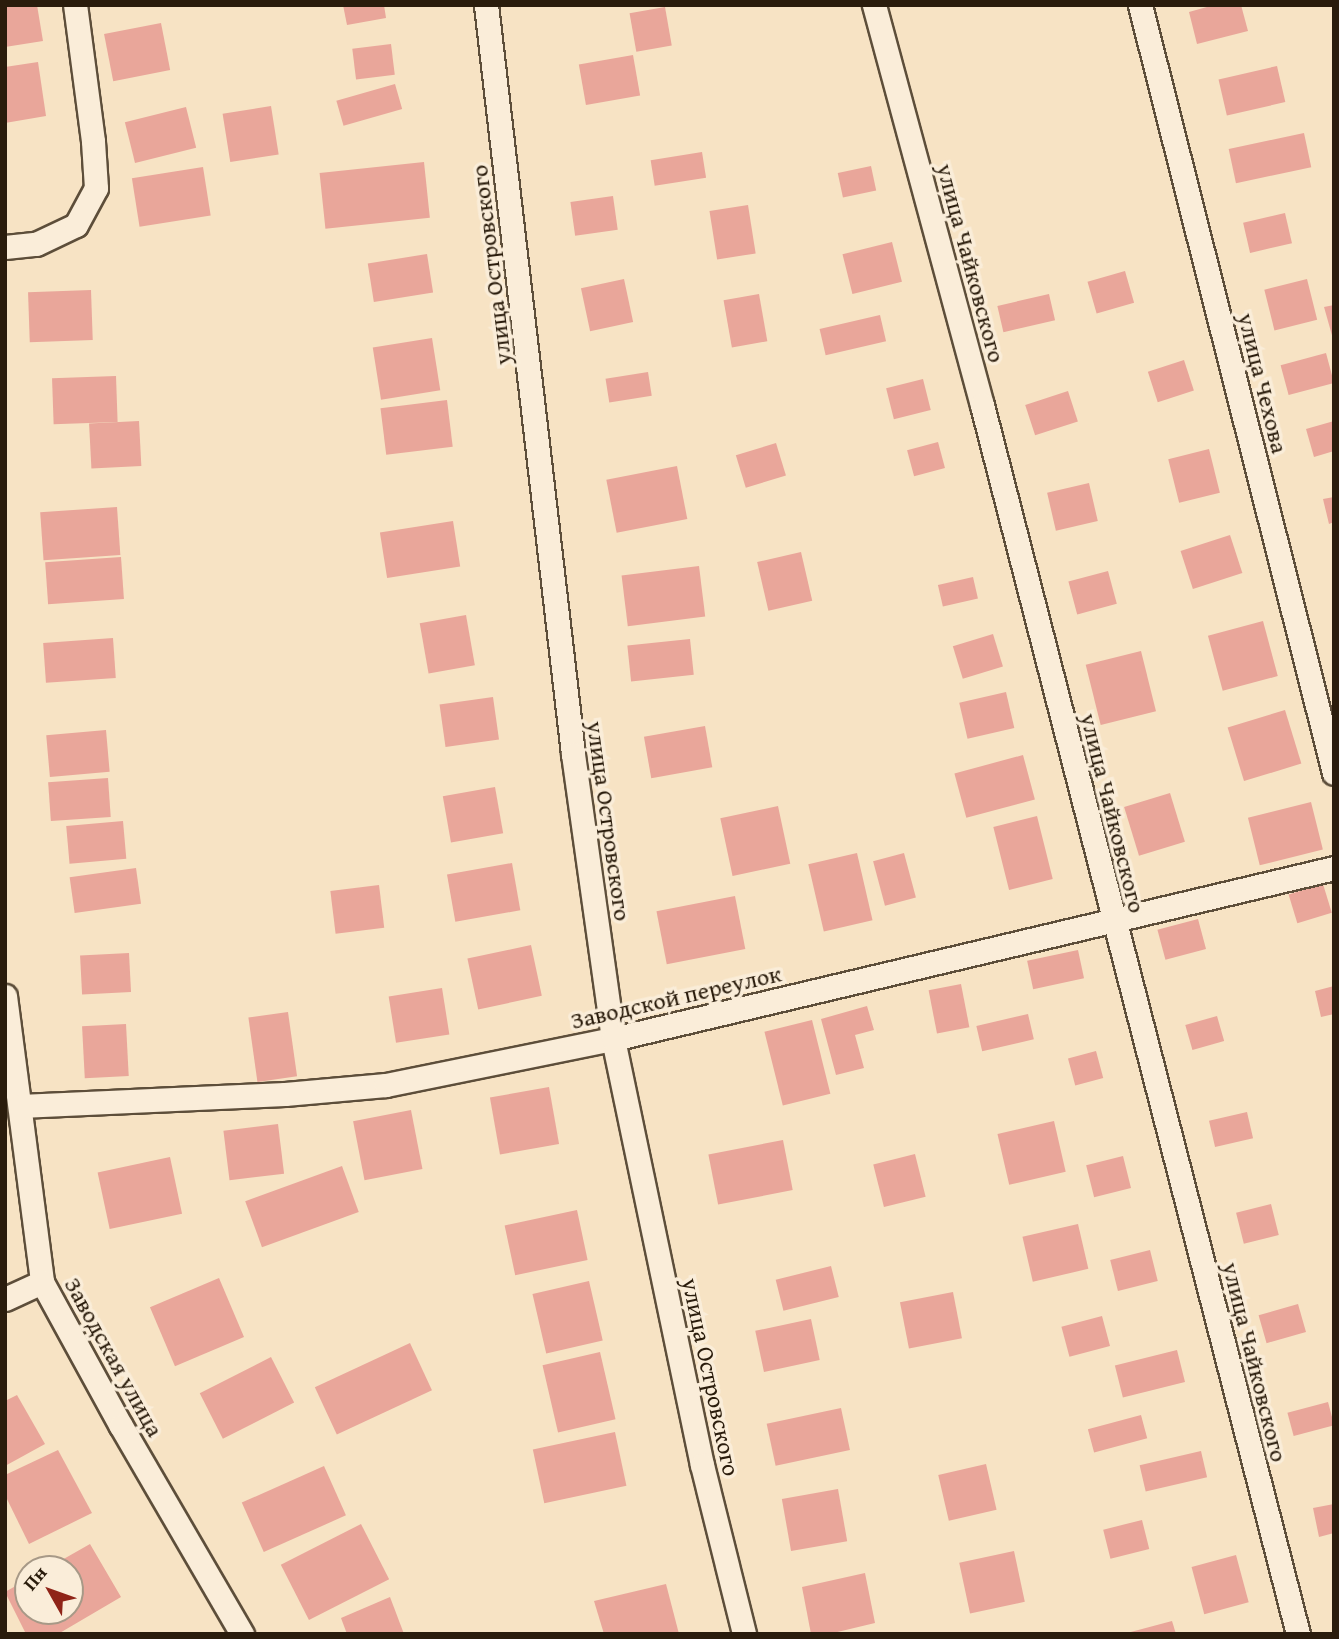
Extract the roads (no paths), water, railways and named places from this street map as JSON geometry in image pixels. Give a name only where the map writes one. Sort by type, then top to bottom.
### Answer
[{"type":"street","points":[[5,247],[36,244],[76,225],[96,188],[93,141],[75,5]]},
{"type":"street","name":"улица Островского","points":[[486,5],[573,754],[613,1039],[702,1465],[744,1634]]},
{"type":"street","name":"улица Чайковского","points":[[874,5],[985,419],[1298,1634]]},
{"type":"street","name":"улица Чехова","points":[[1140,5],[1334,773]]},
{"type":"street","name":"Заводской переулок","points":[[20,1106],[285,1094],[386,1085],[613,1039],[1334,868]]},
{"type":"street","name":"Заводская улица","points":[[5,996],[42,1282],[121,1426],[242,1634]]},
{"type":"street","points":[[5,1300],[42,1282]]}]
